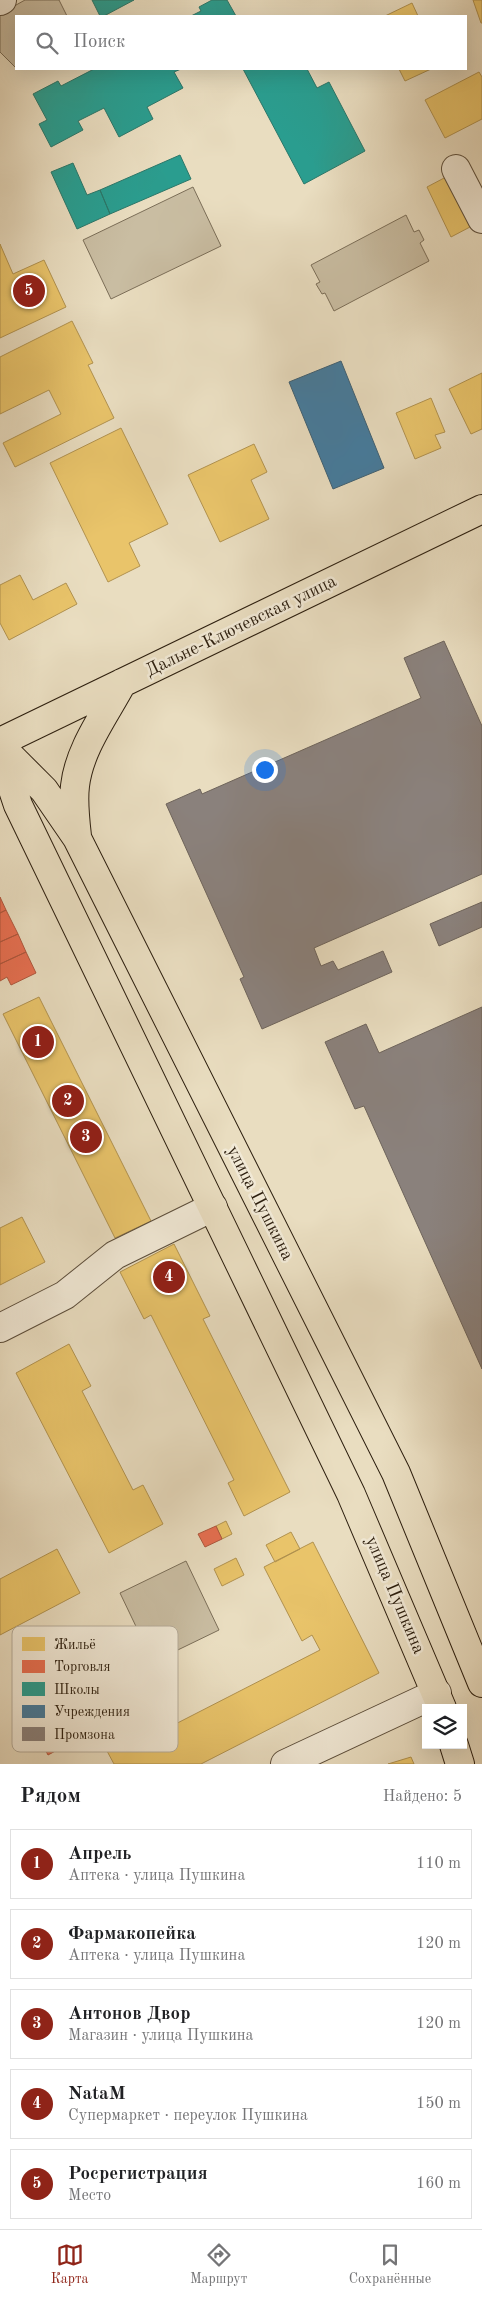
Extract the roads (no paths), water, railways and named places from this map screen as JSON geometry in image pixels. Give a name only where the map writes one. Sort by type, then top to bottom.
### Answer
[{"type":"main road","name":"Дальне-Ключевская улица","points":[[0,742],[482,509]]},
{"type":"main road","points":[[77,838],[74,802],[78,776],[87,747],[122,683]]},
{"type":"main road","name":"улица Пушкина","points":[[0,746],[44,790],[77,838],[396,1474],[482,1683]]},
{"type":"main road","name":"улица Пушкина","points":[[0,751],[18,805],[214,1207],[351,1494],[440,1701]]},
{"type":"main road","points":[[455,1749],[460,1764]]},
{"type":"street","points":[[456,168],[482,218]]},
{"type":"street","points":[[0,1328],[66,1295],[115,1255],[214,1207]]},
{"type":"street","points":[[285,1764],[440,1701]]},
{"type":"place","name":"Росрегистрация","points":[[29,291]]},
{"type":"place","name":"Апрель","points":[[38,1042]]},
{"type":"place","name":"Фармакопейка","points":[[68,1101]]},
{"type":"place","name":"Антонов Двор","points":[[86,1137]]},
{"type":"place","name":"NataM","points":[[169,1277]]}]
